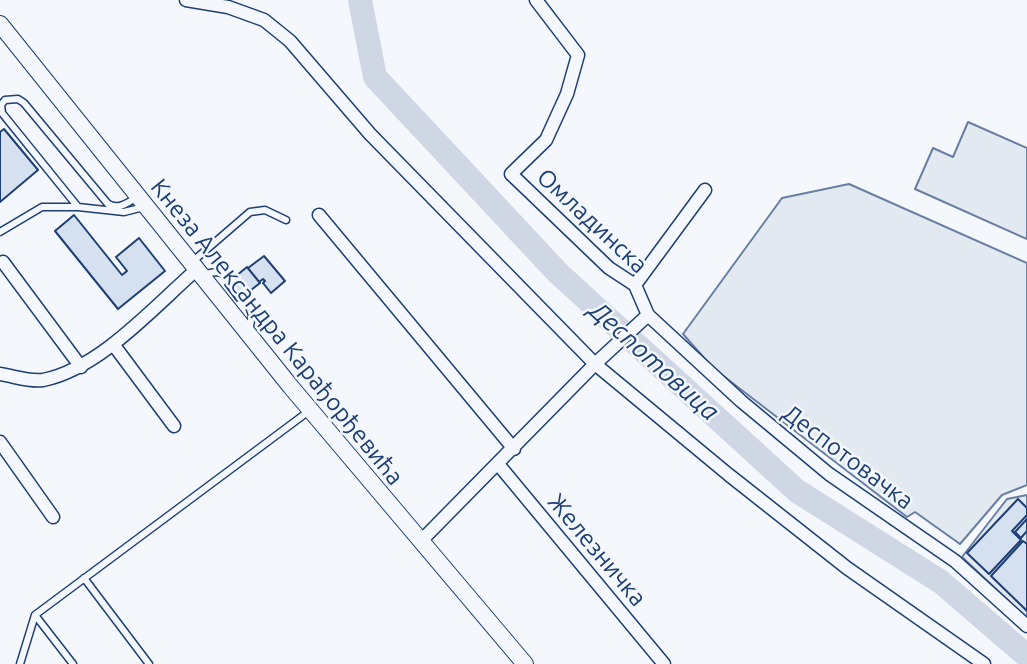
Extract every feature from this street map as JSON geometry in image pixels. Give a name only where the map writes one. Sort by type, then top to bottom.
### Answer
[{"type":"street","points":[[190,0],[228,6],[264,20],[290,41],[370,134],[595,364],[847,568],[984,664]]},
{"type":"street","name":"Омладинска","points":[[536,0],[578,55],[568,94],[546,140],[511,174],[609,268],[635,285],[644,319]]},
{"type":"street","name":"Кнеза Александра Карађорђевића","points":[[0,24],[310,410],[525,664]]},
{"type":"street","points":[[635,285],[705,190]]},
{"type":"street","points":[[318,215],[514,449]]},
{"type":"street","points":[[4,262],[81,368]]},
{"type":"street","points":[[0,374],[41,380],[81,368],[99,356],[196,270]]},
{"type":"street","points":[[421,541],[595,364],[644,319]]},
{"type":"street","name":"Деспотовачка","points":[[644,319],[829,474],[955,561],[1027,626]]},
{"type":"street","points":[[113,344],[174,426]]},
{"type":"street","points":[[0,442],[53,517]]},
{"type":"street","name":"Железничка","points":[[498,464],[664,664]]},
{"type":"lane","points":[[78,207],[1,114],[1,105],[5,100],[18,99],[24,103],[108,204],[120,207],[142,202]]},
{"type":"lane","points":[[0,232],[42,207],[78,207],[124,212],[142,202]]},
{"type":"lane","points":[[232,280],[219,272],[196,270],[250,212],[265,210],[286,220]]},
{"type":"lane","points":[[245,295],[252,315],[248,334]]},
{"type":"lane","points":[[20,664],[35,615],[310,410]]},
{"type":"lane","points":[[84,578],[149,664]]},
{"type":"lane","points":[[35,615],[73,664]]},
{"type":"shaded area","points":[[968,122],[1027,148],[1027,239],[915,189],[933,148],[953,157]]},
{"type":"shaded area","points":[[849,184],[1027,263],[1027,485],[1002,495],[960,544],[915,512],[907,517],[713,368],[683,334],[782,198]]},
{"type":"shaded area","points":[[1027,495],[1027,618],[962,557],[1007,499]]},
{"type":"building","points":[[4,129],[38,170],[0,202],[0,132]]},
{"type":"building","points":[[74,215],[122,275],[127,271],[116,257],[139,238],[165,271],[118,309],[55,231]]},
{"type":"building","points":[[264,256],[285,281],[271,293],[263,283],[265,281],[263,279],[259,282],[248,268]]},
{"type":"building","points":[[247,267],[260,283],[237,301],[225,285]]},
{"type":"building","points":[[1018,499],[1027,508],[1027,515],[1012,531],[1021,540],[989,574],[967,553]]},
{"type":"building","points":[[1027,519],[1027,531],[1021,538],[1015,532]]},
{"type":"building","points":[[1023,541],[1027,544],[1027,611],[991,576]]},
{"type":"waterway","name":"Деспотовица","points":[[360,0],[375,77],[558,273],[797,491],[941,582],[1027,656]]}]
